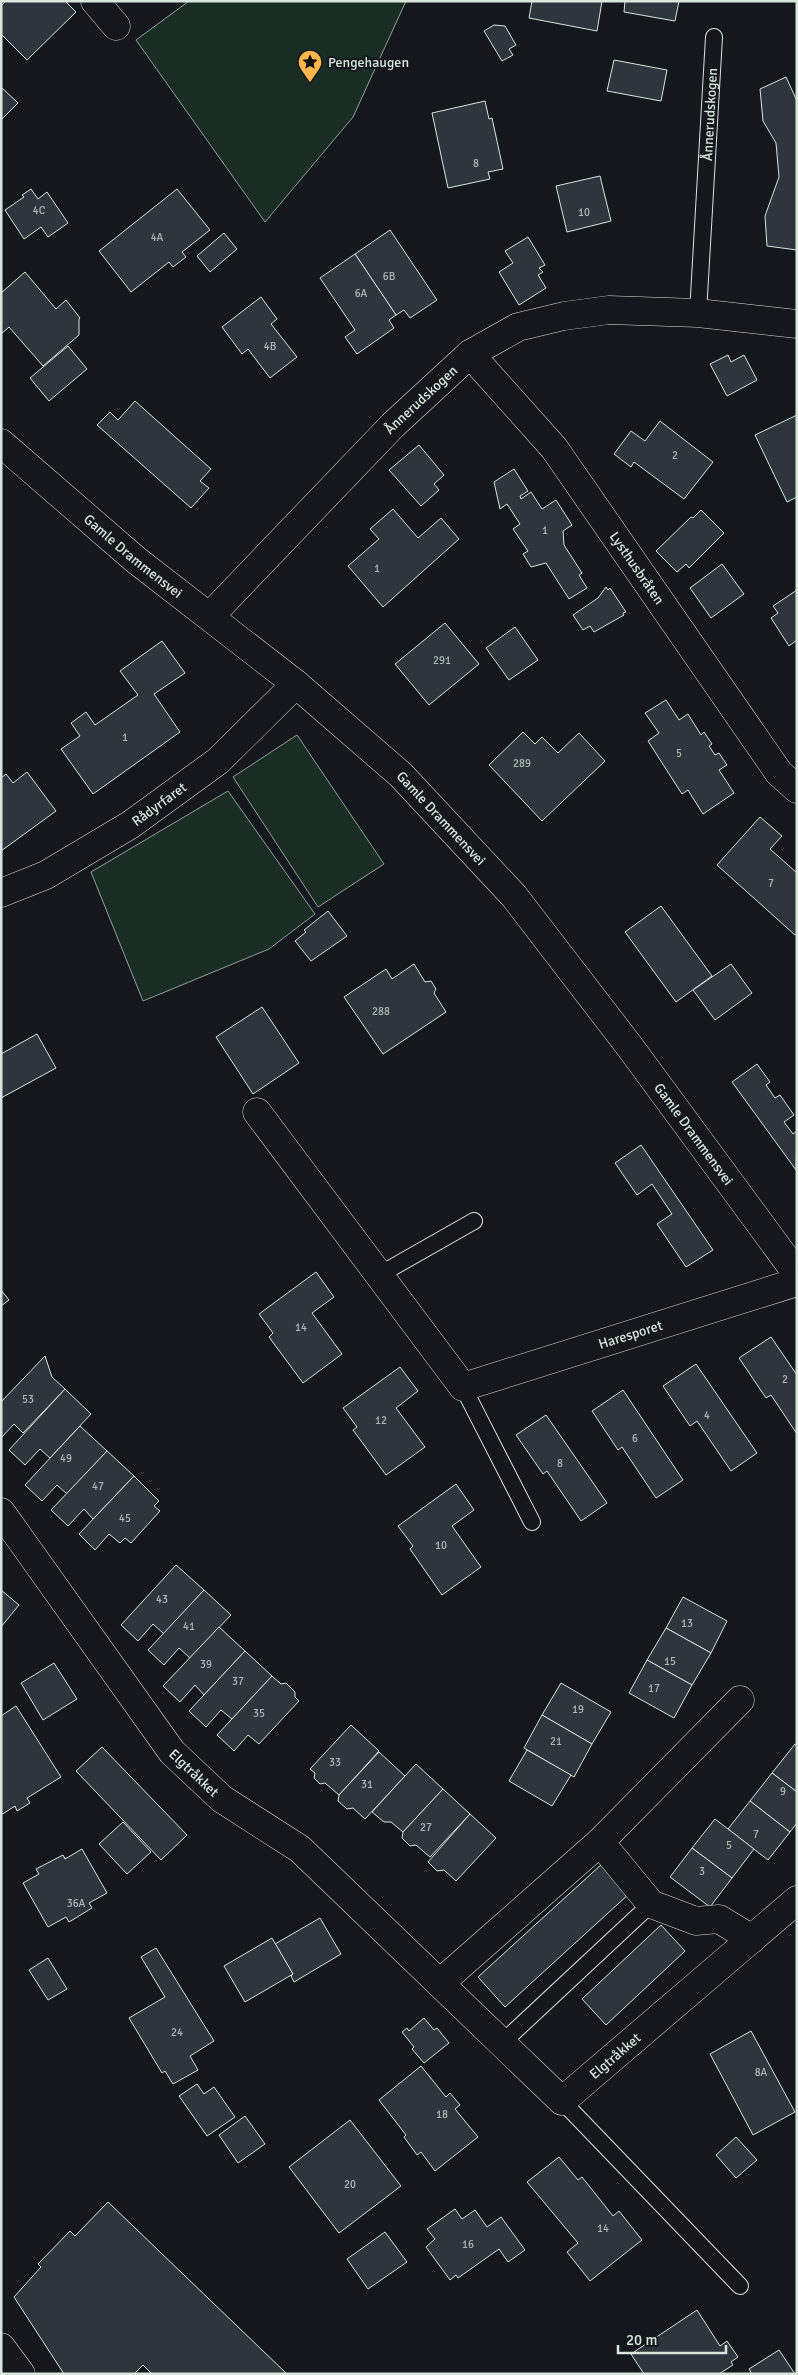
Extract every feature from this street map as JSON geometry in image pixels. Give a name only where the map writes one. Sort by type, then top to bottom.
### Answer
[{"type":"street","points":[[95,1],[116,26]]},
{"type":"street","name":"Ånnerudskogen","points":[[210,616],[394,425],[470,354],[518,327],[564,316],[609,310],[698,313],[797,324]]},
{"type":"street","name":"Lysthusbråten","points":[[470,354],[554,448],[780,773],[797,789]]},
{"type":"street","name":"Gamle Drammensvei","points":[[1,443],[136,560],[296,684],[401,775],[514,896],[630,1047],[797,1274]]},
{"type":"street","name":"Rådyrfaret","points":[[1,893],[46,875],[130,825],[218,761],[296,684]]},
{"type":"street","points":[[257,1112],[463,1387]]},
{"type":"street","name":"Haresporet","points":[[463,1387],[797,1282]]},
{"type":"street","name":"Elgtråkket","points":[[1,1512],[172,1752],[222,1799],[300,1849],[562,2102],[797,1900]]},
{"type":"street","points":[[440,1983],[600,1842],[740,1700]]},
{"type":"street","points":[[600,1842],[650,1904],[696,1921],[719,1919],[752,1939]]},
{"type":"street","points":[[1,2347],[21,2374]]},
{"type":"lane","name":"Ånnerudskogen","points":[[698,313],[714,37]]},
{"type":"lane","points":[[379,1274],[474,1221]]},
{"type":"lane","points":[[463,1387],[532,1522]]},
{"type":"lane","points":[[502,2043],[650,1904]]},
{"type":"lane","points":[[562,2102],[740,2286]]},
{"type":"green space","points":[[189,1],[406,1],[353,117],[265,222],[136,40]]},
{"type":"green space","points":[[297,735],[384,864],[318,907],[233,777]]},
{"type":"green space","points":[[228,791],[315,914],[269,949],[143,1001],[91,872]]},
{"type":"building","points":[[6,1],[65,1],[76,12],[27,60],[1,34],[1,6]]},
{"type":"building","points":[[532,1],[602,1],[597,31],[529,18]]},
{"type":"building","points":[[625,1],[679,1],[675,21],[624,12]]},
{"type":"building","points":[[494,25],[505,26],[516,45],[509,49],[513,55],[502,61],[484,31]]},
{"type":"building","points":[[614,60],[667,70],[661,101],[607,91]]},
{"type":"building","points":[[786,77],[797,101],[797,250],[767,246],[765,216],[779,177],[776,143],[763,121],[760,89]]},
{"type":"building","points":[[1,87],[18,103],[1,120]]},
{"type":"building","points":[[485,101],[489,119],[492,118],[503,169],[488,172],[490,179],[448,188],[432,113]]},
{"type":"building","points":[[600,176],[611,221],[567,232],[556,186]]},
{"type":"building","points":[[31,189],[38,199],[47,192],[68,223],[48,237],[41,227],[24,239],[5,210],[24,197],[22,195]]},
{"type":"building","points":[[177,189],[210,230],[182,252],[186,257],[173,267],[169,262],[131,292],[99,251]]},
{"type":"building","points":[[390,230],[437,300],[410,318],[404,310],[396,315],[355,254]]},
{"type":"building","points":[[224,233],[237,249],[210,272],[197,256]]},
{"type":"building","points":[[528,237],[545,265],[539,268],[543,272],[538,275],[546,288],[519,305],[499,272],[513,263],[505,251]]},
{"type":"building","points":[[355,254],[396,315],[389,320],[394,328],[357,354],[345,337],[355,330],[320,278]]},
{"type":"building","points":[[25,272],[56,309],[66,300],[80,318],[79,335],[43,366],[9,327],[1,334],[1,293]]},
{"type":"building","points":[[261,297],[277,319],[271,324],[297,357],[270,378],[248,349],[242,354],[222,327]]},
{"type":"building","points":[[68,346],[87,369],[49,401],[30,378]]},
{"type":"building","points":[[728,355],[731,362],[744,355],[757,380],[727,396],[710,364]]},
{"type":"building","points":[[135,401],[211,469],[200,481],[209,488],[191,508],[97,425],[110,412],[118,420]]},
{"type":"building","points":[[797,415],[797,497],[787,502],[755,435]]},
{"type":"building","points":[[660,421],[713,462],[684,499],[634,462],[631,467],[614,454],[631,431],[645,441]]},
{"type":"building","points":[[419,445],[444,475],[434,484],[439,490],[421,506],[389,470]]},
{"type":"building","points":[[514,469],[528,491],[520,496],[521,499],[531,492],[542,509],[556,500],[572,525],[563,531],[564,545],[582,573],[579,575],[587,588],[569,599],[546,563],[531,567],[523,554],[528,551],[513,529],[520,524],[507,504],[500,509],[494,482]]},
{"type":"building","points":[[393,509],[418,538],[441,518],[459,539],[383,607],[348,566],[379,539],[370,529]]},
{"type":"building","points":[[701,510],[724,533],[689,568],[686,564],[677,572],[656,551],[691,517],[693,518]]},
{"type":"building","points":[[722,564],[744,594],[711,618],[690,588]]},
{"type":"building","points":[[606,587],[608,590],[610,588],[626,612],[594,632],[590,626],[583,630],[573,615],[598,598]]},
{"type":"building","points":[[797,590],[797,640],[789,646],[771,618],[778,613],[773,606]]},
{"type":"building","points":[[445,623],[479,664],[429,705],[395,664]]},
{"type":"building","points":[[515,627],[538,660],[509,680],[486,648]]},
{"type":"building","points":[[162,641],[185,673],[154,694],[180,732],[93,794],[61,749],[80,736],[71,723],[86,712],[95,725],[138,695],[120,671]]},
{"type":"building","points":[[666,700],[679,720],[688,714],[701,735],[704,732],[712,744],[709,746],[715,755],[719,753],[727,765],[719,770],[734,793],[703,814],[688,790],[682,794],[648,741],[659,733],[645,713]]},
{"type":"building","points":[[523,732],[535,744],[542,737],[558,753],[579,733],[605,761],[542,821],[489,765]]},
{"type":"building","points":[[27,772],[56,811],[1,851],[1,778],[6,774],[13,783]]},
{"type":"building","points":[[760,817],[782,836],[770,849],[797,873],[797,933],[795,935],[717,865]]},
{"type":"building","points":[[661,906],[712,976],[676,1002],[625,932]]},
{"type":"building","points":[[328,911],[347,936],[311,961],[295,941],[306,932],[304,930]]},
{"type":"building","points":[[414,964],[425,982],[431,981],[436,989],[434,993],[446,1012],[383,1054],[344,997],[386,969],[392,979]]},
{"type":"building","points":[[731,964],[752,993],[715,1020],[693,990]]},
{"type":"building","points":[[262,1007],[299,1063],[253,1094],[216,1037]]},
{"type":"building","points":[[37,1034],[56,1068],[1,1098],[1,1054]]},
{"type":"building","points":[[757,1064],[770,1082],[766,1085],[775,1098],[780,1095],[794,1115],[784,1122],[793,1134],[797,1131],[796,1170],[732,1082]]},
{"type":"building","points":[[641,1145],[713,1250],[686,1267],[657,1224],[672,1214],[652,1184],[637,1195],[615,1163]]},
{"type":"building","points":[[316,1272],[334,1297],[312,1313],[342,1354],[303,1383],[269,1337],[273,1333],[259,1314]]},
{"type":"building","points":[[1,1290],[9,1300],[1,1306]]},
{"type":"building","points":[[771,1337],[797,1375],[797,1434],[771,1395],[766,1398],[739,1358]]},
{"type":"building","points":[[45,1356],[52,1377],[65,1389],[23,1433],[14,1424],[1,1438],[1,1402]]},
{"type":"building","points":[[696,1364],[757,1453],[731,1471],[697,1421],[690,1426],[663,1386]]},
{"type":"building","points":[[400,1367],[418,1391],[396,1408],[425,1447],[386,1475],[353,1430],[357,1427],[343,1408]]},
{"type":"building","points":[[65,1389],[91,1414],[50,1458],[40,1449],[25,1465],[9,1450]]},
{"type":"building","points":[[623,1390],[683,1480],[656,1498],[622,1447],[618,1450],[592,1411]]},
{"type":"building","points":[[546,1415],[607,1503],[581,1521],[547,1471],[543,1474],[516,1435]]},
{"type":"building","points":[[80,1426],[107,1451],[67,1494],[57,1485],[42,1501],[25,1485]]},
{"type":"building","points":[[107,1451],[134,1476],[93,1519],[84,1509],[68,1526],[51,1510]]},
{"type":"building","points":[[134,1476],[159,1501],[154,1506],[160,1511],[131,1543],[125,1538],[120,1543],[109,1534],[95,1550],[79,1534]]},
{"type":"building","points":[[456,1484],[474,1510],[452,1526],[481,1567],[442,1595],[410,1549],[413,1546],[398,1526]]},
{"type":"building","points":[[176,1565],[204,1590],[164,1634],[153,1624],[138,1641],[121,1625]]},
{"type":"building","points":[[1,1590],[19,1605],[1,1627]]},
{"type":"building","points":[[204,1590],[231,1615],[190,1658],[179,1648],[164,1665],[148,1650]]},
{"type":"building","points":[[683,1597],[727,1621],[711,1653],[666,1628]]},
{"type":"building","points":[[219,1627],[245,1651],[204,1695],[195,1685],[180,1702],[163,1686]]},
{"type":"building","points":[[666,1628],[711,1653],[692,1685],[647,1660]]},
{"type":"building","points":[[245,1651],[272,1676],[232,1719],[221,1710],[206,1727],[189,1711]]},
{"type":"building","points":[[647,1660],[692,1685],[674,1718],[629,1693]]},
{"type":"building","points":[[54,1663],[77,1699],[43,1720],[21,1683]]},
{"type":"building","points":[[272,1676],[281,1684],[286,1683],[295,1692],[295,1697],[299,1701],[259,1744],[248,1735],[234,1751],[217,1735]]},
{"type":"building","points":[[561,1683],[611,1712],[592,1744],[542,1715]]},
{"type":"building","points":[[16,1706],[61,1777],[27,1798],[30,1803],[17,1811],[15,1806],[1,1815],[1,1716]]},
{"type":"building","points":[[542,1715],[592,1744],[574,1777],[524,1748]]},
{"type":"building","points":[[351,1725],[379,1751],[339,1795],[325,1783],[320,1784],[314,1778],[315,1773],[310,1769]]},
{"type":"building","points":[[795,1744],[797,1745],[797,1792],[772,1773]]},
{"type":"building","points":[[102,1747],[187,1835],[161,1860],[76,1771]]},
{"type":"building","points":[[527,1750],[571,1775],[552,1806],[509,1781]]},
{"type":"building","points":[[379,1752],[405,1776],[365,1819],[353,1808],[347,1809],[338,1801],[339,1795]]},
{"type":"building","points":[[416,1764],[443,1789],[403,1832],[391,1822],[384,1822],[372,1812]]},
{"type":"building","points":[[772,1773],[797,1792],[797,1823],[790,1832],[750,1801]]},
{"type":"building","points":[[443,1789],[470,1814],[430,1857],[416,1845],[410,1846],[402,1838],[403,1832]]},
{"type":"building","points":[[750,1801],[790,1832],[768,1860],[728,1829]]},
{"type":"building","points":[[470,1814],[496,1838],[456,1881],[444,1870],[437,1871],[428,1862]]},
{"type":"building","points":[[715,1819],[754,1849],[732,1878],[692,1848]]},
{"type":"building","points":[[123,1822],[151,1852],[127,1874],[99,1844]]},
{"type":"building","points":[[692,1848],[732,1878],[710,1907],[670,1877]]},
{"type":"building","points":[[82,1849],[107,1893],[89,1903],[92,1908],[69,1922],[66,1917],[48,1927],[23,1883],[39,1874],[36,1869],[63,1855],[65,1859]]},
{"type":"building","points":[[603,1863],[630,1893],[505,2007],[478,1977]]},
{"type":"building","points":[[320,1918],[341,1954],[294,1982],[291,1976],[293,1974],[275,1944]]},
{"type":"building","points":[[661,1925],[685,1951],[606,2025],[582,1999]]},
{"type":"building","points":[[272,1938],[293,1974],[245,2002],[224,1966]]},
{"type":"building","points":[[156,1948],[214,2041],[190,2056],[198,2070],[173,2084],[165,2071],[162,2073],[129,2018],[165,1997],[141,1957]]},
{"type":"building","points":[[48,1958],[67,1989],[48,2000],[29,1970]]},
{"type":"building","points":[[424,2018],[434,2030],[437,2028],[449,2043],[424,2063],[412,2049],[414,2047],[402,2032],[407,2028],[409,2031]]},
{"type":"building","points":[[751,2031],[795,2112],[753,2135],[710,2054]]},
{"type":"building","points":[[421,2066],[446,2097],[450,2093],[460,2105],[455,2109],[478,2137],[435,2171],[421,2152],[417,2155],[404,2137],[406,2135],[379,2100]]},
{"type":"building","points":[[197,2084],[204,2094],[214,2087],[235,2117],[207,2136],[179,2096]]},
{"type":"building","points":[[245,2116],[265,2144],[238,2163],[219,2135]]},
{"type":"building","points":[[350,2120],[401,2186],[339,2233],[289,2167]]},
{"type":"building","points":[[736,2137],[757,2160],[736,2178],[716,2155]]},
{"type":"building","points":[[559,2157],[578,2180],[582,2177],[613,2216],[619,2211],[642,2240],[590,2281],[567,2252],[578,2243],[527,2182]]},
{"type":"building","points":[[108,2202],[287,2374],[152,2374],[143,2365],[134,2374],[64,2374],[14,2297],[41,2267],[38,2264],[70,2231],[75,2236]]},
{"type":"building","points":[[455,2209],[462,2219],[475,2210],[487,2227],[501,2217],[525,2250],[508,2262],[499,2249],[458,2278],[456,2275],[450,2280],[426,2247],[435,2239],[427,2229]]},
{"type":"building","points":[[385,2232],[407,2262],[368,2289],[347,2259]]},
{"type":"building","points":[[697,2310],[720,2346],[727,2341],[738,2357],[731,2362],[733,2365],[719,2374],[644,2374],[631,2354]]},
{"type":"building","points":[[779,2350],[795,2374],[752,2374],[749,2369]]},
{"type":"place","name":"Pengehaugen","points":[[310,83]]}]
